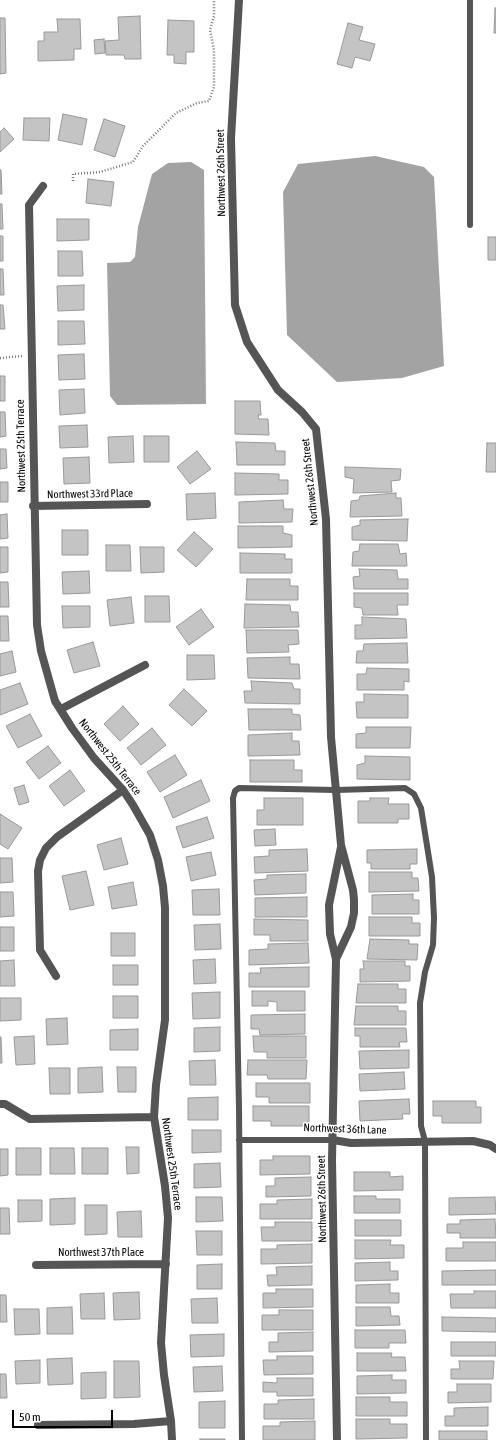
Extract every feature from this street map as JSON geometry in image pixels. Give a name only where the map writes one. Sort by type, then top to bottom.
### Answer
[{"type":"street","name":"Northwest 26th Street","points":[[239,0],[231,138],[235,304],[247,342],[278,390],[302,412],[316,429],[326,519],[332,737],[336,790],[341,845],[353,890],[354,913],[351,927],[336,959]]},
{"type":"street","name":"Northwest 25th Terrace","points":[[43,186],[29,205],[37,625],[40,651],[55,701],[94,758],[123,790],[150,835],[158,860],[163,886],[165,908],[165,1020],[156,1085],[154,1117],[168,1211],[161,1343],[164,1375],[172,1421],[172,1440]]},
{"type":"street","name":"Northwest 33rd Place","points":[[34,506],[147,504]]},
{"type":"street","points":[[60,709],[145,664]]},
{"type":"street","points":[[56,976],[40,950],[38,871],[40,860],[46,848],[57,837],[123,790]]},
{"type":"street","name":"Northwest 26th Street","points":[[337,1440],[333,1140],[336,959],[330,934],[328,905],[341,845]]},
{"type":"street","points":[[0,1104],[5,1104],[30,1119],[154,1117]]},
{"type":"street","name":"Northwest 36th Lane","points":[[333,1140],[352,1143],[425,1140],[473,1141],[490,1145],[496,1149]]},
{"type":"street","name":"Northwest 37th Place","points":[[36,1265],[166,1264]]},
{"type":"street","points":[[38,1425],[134,1424],[172,1421]]},
{"type":"lane","points":[[470,0],[470,225]]},
{"type":"lane","points":[[242,1440],[239,1140],[233,811],[235,791],[239,788],[336,790],[405,788],[414,794],[421,808],[432,877],[434,918],[433,946],[425,972],[420,1003],[421,1126],[425,1140],[426,1440]]},
{"type":"lane","name":"Northwest 36th Lane","points":[[239,1140],[333,1140]]},
{"type":"path","points":[[73,181],[73,174],[100,172],[133,162],[143,146],[176,113],[197,103],[209,101],[214,87],[214,50],[210,30],[214,16],[214,0]]},
{"type":"path","points":[[0,358],[31,355]]},
{"type":"shaded area","points":[[375,156],[424,167],[434,177],[444,366],[402,378],[337,382],[287,335],[283,192],[298,164]]},
{"type":"shaded area","points":[[191,162],[204,170],[206,404],[117,405],[110,396],[107,263],[130,262],[135,257],[138,227],[152,174],[168,163]]},
{"type":"building","points":[[495,8],[496,33],[494,33]]},
{"type":"building","points":[[140,16],[141,59],[125,59],[124,55],[106,55],[105,41],[119,40],[118,17]]},
{"type":"building","points":[[0,18],[5,18],[6,73],[0,74]]},
{"type":"building","points":[[57,19],[80,19],[81,49],[74,49],[74,60],[38,61],[38,41],[44,41],[44,32],[58,32]]},
{"type":"building","points":[[168,20],[194,21],[194,52],[186,52],[186,64],[174,63],[174,55],[167,55]]},
{"type":"building","points":[[348,23],[363,27],[359,40],[375,44],[370,61],[355,57],[352,68],[337,64]]},
{"type":"building","points":[[104,39],[105,53],[95,54],[94,40]]},
{"type":"building","points":[[63,114],[87,119],[82,145],[58,140]]},
{"type":"building","points":[[24,118],[50,118],[49,141],[23,140]]},
{"type":"building","points":[[104,119],[125,126],[115,157],[94,150]]},
{"type":"building","points":[[4,128],[14,139],[0,152],[0,132]]},
{"type":"building","points":[[1,170],[2,194],[0,194]]},
{"type":"building","points":[[88,179],[114,182],[111,206],[86,203]]},
{"type":"building","points":[[0,204],[2,204],[3,229],[0,229]]},
{"type":"building","points":[[57,219],[89,219],[89,240],[57,241]]},
{"type":"building","points":[[0,236],[3,236],[3,261],[0,261]]},
{"type":"building","points":[[488,237],[496,237],[496,260],[488,260]]},
{"type":"building","points":[[58,251],[82,251],[83,276],[58,276]]},
{"type":"building","points":[[0,269],[3,269],[4,295],[0,295]]},
{"type":"building","points":[[84,285],[84,310],[58,311],[57,286]]},
{"type":"building","points":[[0,305],[3,305],[5,329],[0,329]]},
{"type":"building","points":[[58,321],[84,321],[85,344],[58,345]]},
{"type":"building","points":[[84,354],[85,379],[59,380],[58,355]]},
{"type":"building","points":[[0,376],[5,376],[5,401],[0,401]]},
{"type":"building","points":[[84,389],[85,413],[60,415],[59,390]]},
{"type":"building","points":[[235,401],[260,401],[261,415],[258,415],[259,419],[268,419],[269,435],[235,434]]},
{"type":"building","points":[[0,412],[5,412],[6,436],[0,437]]},
{"type":"building","points":[[87,425],[88,447],[60,448],[59,426]]},
{"type":"building","points":[[133,436],[134,462],[109,463],[108,437]]},
{"type":"building","points":[[144,436],[169,436],[169,462],[144,462]]},
{"type":"building","points":[[236,442],[275,443],[276,451],[285,451],[285,465],[237,465]]},
{"type":"building","points":[[487,443],[496,443],[496,472],[486,472]]},
{"type":"building","points":[[0,449],[6,449],[7,468],[0,469]]},
{"type":"building","points":[[197,451],[211,469],[190,484],[177,467]]},
{"type":"building","points":[[89,457],[90,483],[64,484],[63,458]]},
{"type":"building","points":[[345,467],[401,469],[400,480],[391,481],[392,492],[353,493],[354,479],[345,477]]},
{"type":"building","points":[[235,473],[279,474],[279,480],[288,480],[288,494],[235,495]]},
{"type":"building","points":[[0,482],[8,482],[8,502],[0,502]]},
{"type":"building","points":[[215,493],[216,518],[187,520],[186,494]]},
{"type":"building","points":[[396,493],[396,498],[401,498],[402,516],[350,517],[351,501],[359,500],[360,496]]},
{"type":"building","points":[[283,500],[284,509],[293,509],[292,522],[239,523],[239,502]]},
{"type":"building","points":[[7,514],[8,538],[0,539],[0,515]]},
{"type":"building","points":[[408,519],[407,541],[352,540],[352,527],[360,525],[360,520]]},
{"type":"building","points":[[238,526],[283,526],[283,533],[292,535],[292,547],[238,548]]},
{"type":"building","points":[[62,530],[88,530],[88,555],[62,555]]},
{"type":"building","points":[[194,532],[213,549],[196,567],[177,550]]},
{"type":"building","points":[[360,544],[398,544],[400,554],[406,553],[407,566],[352,566],[353,552],[359,551]]},
{"type":"building","points":[[106,545],[130,545],[131,571],[106,571]]},
{"type":"building","points":[[0,547],[8,547],[8,572],[0,573]]},
{"type":"building","points":[[140,547],[164,547],[164,572],[141,573]]},
{"type":"building","points":[[240,553],[285,554],[285,559],[292,559],[292,573],[240,573]]},
{"type":"building","points":[[359,569],[397,570],[398,579],[408,579],[408,589],[354,589],[353,577],[360,576]]},
{"type":"building","points":[[89,571],[90,593],[63,594],[62,572]]},
{"type":"building","points":[[247,579],[290,579],[290,586],[298,586],[298,600],[246,600]]},
{"type":"building","points":[[0,582],[8,582],[9,607],[0,607]]},
{"type":"building","points":[[354,593],[408,593],[408,605],[397,605],[398,615],[363,615],[362,608],[354,607]]},
{"type":"building","points":[[145,596],[169,596],[170,622],[145,622]]},
{"type":"building","points":[[131,597],[134,623],[110,626],[107,600]]},
{"type":"building","points":[[245,604],[290,605],[291,612],[298,612],[299,627],[244,628]]},
{"type":"building","points":[[62,606],[90,606],[90,627],[63,628]]},
{"type":"building","points":[[201,609],[214,627],[189,645],[176,627]]},
{"type":"building","points":[[0,616],[8,616],[9,641],[0,641]]},
{"type":"building","points":[[362,617],[406,619],[407,638],[355,639],[355,625],[362,625]]},
{"type":"building","points":[[246,630],[298,630],[299,644],[288,645],[289,652],[247,653]]},
{"type":"building","points":[[93,642],[100,666],[74,673],[67,650]]},
{"type":"building","points":[[407,643],[408,663],[356,663],[357,651],[363,651],[364,644]]},
{"type":"building","points":[[12,651],[16,672],[0,676],[0,654]]},
{"type":"building","points":[[187,655],[214,655],[215,679],[187,680]]},
{"type":"building","points":[[290,657],[290,664],[299,664],[300,679],[248,678],[247,658]]},
{"type":"building","points":[[367,668],[409,669],[409,682],[404,681],[404,690],[357,690],[357,674],[366,674]]},
{"type":"building","points":[[251,681],[292,683],[294,689],[300,689],[300,704],[245,703],[244,691],[252,691]]},
{"type":"building","points":[[20,683],[28,704],[0,715],[0,690]]},
{"type":"building","points":[[184,689],[207,711],[192,726],[169,705]]},
{"type":"building","points":[[364,694],[408,695],[408,718],[357,718],[356,702],[364,702]]},
{"type":"building","points":[[123,706],[139,724],[120,741],[104,724]]},
{"type":"building","points":[[248,709],[292,709],[292,714],[300,715],[301,730],[249,730]]},
{"type":"building","points":[[30,714],[42,736],[18,748],[6,726]]},
{"type":"building","points":[[366,727],[411,727],[410,748],[356,748],[356,734],[366,733]]},
{"type":"building","points":[[152,728],[166,745],[141,765],[127,748]]},
{"type":"building","points":[[292,733],[292,741],[299,741],[300,755],[248,756],[248,735]]},
{"type":"building","points":[[48,746],[61,763],[39,779],[26,762]]},
{"type":"building","points":[[175,755],[187,775],[160,792],[147,772]]},
{"type":"building","points":[[365,756],[410,757],[410,780],[357,779],[357,765],[365,763]]},
{"type":"building","points":[[250,760],[294,760],[294,770],[302,770],[302,782],[250,782]]},
{"type":"building","points":[[70,770],[85,791],[64,806],[49,786]]},
{"type":"building","points":[[201,780],[210,801],[173,818],[164,797]]},
{"type":"building","points":[[24,785],[29,802],[19,805],[14,788]]},
{"type":"building","points":[[264,798],[303,798],[303,825],[257,825],[257,810],[264,810]]},
{"type":"building","points":[[370,798],[389,798],[388,804],[409,804],[409,819],[398,819],[398,823],[358,823],[358,801],[370,801]]},
{"type":"building","points":[[0,814],[22,828],[8,849],[0,844]]},
{"type":"building","points":[[207,817],[214,838],[183,848],[176,827]]},
{"type":"building","points":[[275,829],[276,845],[255,846],[254,830]]},
{"type":"building","points":[[121,838],[128,864],[104,870],[97,845]]},
{"type":"building","points":[[307,849],[308,871],[255,873],[254,857],[269,856],[269,850]]},
{"type":"building","points":[[417,849],[417,864],[410,864],[410,869],[371,869],[371,863],[367,863],[367,850]]},
{"type":"building","points":[[211,852],[216,875],[191,881],[186,857]]},
{"type":"building","points":[[0,858],[12,858],[13,882],[0,883]]},
{"type":"building","points":[[86,871],[94,905],[70,910],[62,876]]},
{"type":"building","points":[[369,872],[412,872],[412,878],[418,878],[419,891],[369,892]]},
{"type":"building","points":[[306,874],[306,893],[255,895],[254,880],[267,879],[267,875]]},
{"type":"building","points":[[133,882],[137,905],[112,909],[108,887]]},
{"type":"building","points":[[219,889],[220,915],[193,915],[192,890]]},
{"type":"building","points":[[0,892],[13,892],[14,916],[0,917]]},
{"type":"building","points":[[413,894],[413,900],[419,900],[419,914],[372,914],[372,895]]},
{"type":"building","points":[[307,897],[307,917],[255,917],[255,898]]},
{"type":"building","points":[[369,917],[412,917],[412,923],[420,923],[420,936],[369,936]]},
{"type":"building","points":[[254,919],[308,920],[308,941],[270,941],[270,935],[254,935]]},
{"type":"building","points":[[220,924],[221,949],[195,950],[194,925]]},
{"type":"building","points":[[0,927],[14,927],[14,951],[0,951]]},
{"type":"building","points":[[111,933],[135,933],[135,956],[111,956]]},
{"type":"building","points":[[370,939],[409,940],[409,944],[418,944],[417,960],[367,959]]},
{"type":"building","points":[[308,943],[309,963],[249,965],[249,950],[268,949],[268,944]]},
{"type":"building","points":[[215,959],[216,983],[194,984],[193,960]]},
{"type":"building","points":[[14,960],[15,986],[0,986],[0,961]]},
{"type":"building","points":[[363,961],[405,961],[405,966],[410,966],[410,981],[360,982],[360,969],[364,969]]},
{"type":"building","points":[[113,965],[138,965],[138,985],[113,985]]},
{"type":"building","points":[[309,967],[309,987],[249,987],[249,973],[261,973],[260,968]]},
{"type":"building","points":[[358,984],[398,984],[398,989],[406,989],[406,1003],[356,1003]]},
{"type":"building","points":[[252,991],[305,991],[305,1011],[277,1011],[277,1002],[268,1001],[268,1006],[252,1006]]},
{"type":"building","points":[[220,992],[220,1018],[193,1019],[192,993]]},
{"type":"building","points":[[113,996],[138,996],[138,1018],[113,1018]]},
{"type":"building","points":[[0,998],[21,998],[21,1020],[0,1021]]},
{"type":"building","points":[[356,1006],[398,1006],[398,1011],[406,1011],[406,1025],[354,1025]]},
{"type":"building","points":[[305,1014],[305,1034],[260,1035],[259,1029],[251,1029],[251,1015]]},
{"type":"building","points":[[67,1018],[68,1044],[47,1045],[46,1019]]},
{"type":"building","points":[[220,1027],[220,1051],[194,1052],[194,1028]]},
{"type":"building","points":[[355,1028],[406,1028],[407,1042],[399,1042],[400,1047],[360,1047],[360,1036],[355,1036]]},
{"type":"building","points":[[138,1029],[138,1050],[110,1050],[110,1030]]},
{"type":"building","points":[[34,1036],[35,1064],[16,1065],[14,1037]]},
{"type":"building","points":[[253,1036],[306,1036],[306,1058],[267,1058],[267,1052],[254,1052]]},
{"type":"building","points":[[1,1037],[2,1063],[0,1063]]},
{"type":"building","points":[[409,1050],[409,1068],[360,1069],[359,1051]]},
{"type":"building","points":[[215,1060],[216,1085],[190,1085],[189,1061]]},
{"type":"building","points":[[248,1060],[307,1060],[306,1079],[268,1079],[267,1075],[247,1075]]},
{"type":"building","points":[[102,1067],[103,1092],[78,1093],[78,1068]]},
{"type":"building","points":[[117,1067],[136,1067],[136,1092],[118,1092]]},
{"type":"building","points":[[49,1068],[70,1068],[70,1094],[50,1094]]},
{"type":"building","points":[[404,1072],[405,1089],[360,1091],[359,1074]]},
{"type":"building","points":[[256,1083],[310,1083],[310,1103],[269,1103],[269,1097],[256,1097]]},
{"type":"building","points":[[218,1097],[218,1120],[188,1120],[188,1098]]},
{"type":"building","points":[[409,1099],[410,1114],[402,1114],[403,1119],[360,1121],[359,1101]]},
{"type":"building","points":[[433,1101],[476,1101],[476,1107],[481,1107],[481,1123],[442,1123],[442,1116],[433,1116]]},
{"type":"building","points":[[253,1106],[309,1106],[309,1126],[271,1126],[271,1121],[253,1121]]},
{"type":"building","points":[[192,1130],[221,1130],[221,1152],[192,1153]]},
{"type":"building","points":[[126,1147],[139,1147],[139,1173],[127,1174]]},
{"type":"building","points":[[16,1148],[41,1148],[41,1175],[16,1175]]},
{"type":"building","points":[[50,1148],[74,1148],[75,1174],[50,1174]]},
{"type":"building","points":[[82,1148],[108,1148],[108,1174],[82,1174]]},
{"type":"building","points":[[0,1149],[8,1149],[8,1175],[0,1176]]},
{"type":"building","points":[[273,1156],[310,1156],[310,1174],[260,1175],[260,1160],[273,1160]]},
{"type":"building","points":[[220,1163],[221,1187],[194,1188],[194,1164]]},
{"type":"building","points":[[354,1172],[390,1172],[390,1177],[403,1176],[403,1190],[354,1191]]},
{"type":"building","points":[[311,1177],[311,1196],[266,1197],[266,1186],[275,1186],[275,1178]]},
{"type":"building","points":[[354,1196],[376,1196],[376,1199],[400,1199],[400,1213],[354,1213]]},
{"type":"building","points":[[196,1197],[222,1197],[223,1221],[196,1222]]},
{"type":"building","points":[[495,1197],[496,1214],[449,1215],[449,1198]]},
{"type":"building","points":[[75,1198],[75,1224],[50,1225],[50,1199]]},
{"type":"building","points":[[312,1199],[312,1219],[260,1219],[260,1204],[277,1204],[277,1200]]},
{"type":"building","points":[[18,1200],[42,1200],[42,1221],[18,1222]]},
{"type":"building","points":[[85,1205],[107,1205],[107,1234],[85,1235]]},
{"type":"building","points":[[0,1208],[9,1208],[10,1234],[0,1234]]},
{"type":"building","points":[[141,1211],[142,1237],[118,1237],[117,1212]]},
{"type":"building","points":[[495,1219],[496,1238],[460,1238],[460,1233],[447,1233],[447,1224],[460,1224],[460,1220]]},
{"type":"building","points":[[355,1220],[401,1220],[401,1236],[355,1236]]},
{"type":"building","points":[[275,1222],[312,1222],[312,1241],[262,1241],[261,1227],[275,1227]]},
{"type":"building","points":[[196,1231],[222,1231],[222,1255],[197,1255]]},
{"type":"building","points":[[355,1240],[391,1240],[390,1245],[404,1245],[404,1258],[355,1259]]},
{"type":"building","points":[[463,1242],[496,1242],[496,1261],[446,1261],[446,1248],[463,1248]]},
{"type":"building","points":[[312,1244],[312,1263],[261,1264],[261,1249],[277,1249],[277,1245]]},
{"type":"building","points":[[390,1262],[390,1271],[398,1271],[398,1280],[355,1281],[355,1263]]},
{"type":"building","points":[[222,1264],[222,1289],[197,1289],[197,1265]]},
{"type":"building","points":[[312,1266],[312,1285],[268,1286],[267,1275],[277,1275],[276,1267]]},
{"type":"building","points":[[496,1270],[496,1285],[442,1285],[442,1271]]},
{"type":"building","points":[[390,1284],[390,1293],[399,1293],[399,1303],[356,1303],[356,1285]]},
{"type":"building","points":[[276,1289],[313,1289],[313,1307],[263,1308],[263,1293],[276,1293]]},
{"type":"building","points":[[474,1291],[496,1291],[496,1308],[451,1308],[450,1294],[474,1294]]},
{"type":"building","points":[[139,1292],[140,1319],[114,1320],[113,1293]]},
{"type":"building","points":[[104,1293],[105,1319],[81,1319],[80,1294]]},
{"type":"building","points":[[0,1295],[6,1295],[7,1322],[0,1322]]},
{"type":"building","points":[[217,1298],[218,1323],[192,1323],[191,1299]]},
{"type":"building","points":[[72,1307],[73,1334],[47,1334],[47,1308]]},
{"type":"building","points":[[356,1307],[390,1307],[391,1316],[399,1316],[400,1325],[356,1326]]},
{"type":"building","points":[[14,1309],[39,1309],[40,1334],[15,1335]]},
{"type":"building","points":[[279,1310],[313,1310],[313,1330],[262,1330],[262,1315],[279,1315]]},
{"type":"building","points":[[442,1317],[496,1318],[496,1332],[442,1331]]},
{"type":"building","points":[[355,1330],[405,1330],[406,1343],[389,1343],[389,1348],[355,1348]]},
{"type":"building","points":[[313,1332],[313,1351],[269,1352],[269,1342],[278,1342],[278,1333]]},
{"type":"building","points":[[224,1334],[224,1356],[191,1357],[190,1335]]},
{"type":"building","points":[[451,1342],[496,1342],[496,1356],[451,1356]]},
{"type":"building","points":[[357,1353],[392,1353],[391,1357],[405,1357],[406,1371],[357,1371]]},
{"type":"building","points":[[277,1356],[313,1356],[313,1374],[264,1375],[263,1360],[277,1360]]},
{"type":"building","points":[[72,1358],[73,1384],[48,1385],[47,1359]]},
{"type":"building","points":[[40,1360],[40,1383],[16,1384],[15,1361]]},
{"type":"building","points":[[114,1361],[139,1361],[140,1397],[114,1398]]},
{"type":"building","points":[[459,1361],[494,1361],[493,1379],[451,1379],[451,1369],[460,1369]]},
{"type":"building","points":[[222,1366],[223,1391],[194,1392],[193,1367]]},
{"type":"building","points":[[106,1372],[106,1398],[81,1399],[81,1373]]},
{"type":"building","points":[[0,1374],[6,1374],[7,1398],[0,1398]]},
{"type":"building","points":[[392,1375],[392,1380],[406,1380],[406,1393],[357,1394],[357,1376]]},
{"type":"building","points":[[277,1378],[313,1378],[313,1396],[277,1396],[277,1392],[263,1392],[263,1382],[277,1383]]},
{"type":"building","points":[[457,1384],[491,1384],[491,1402],[448,1403],[448,1392],[457,1392]]},
{"type":"building","points":[[356,1397],[390,1397],[390,1402],[407,1402],[407,1416],[356,1416]]},
{"type":"building","points":[[314,1399],[314,1419],[264,1419],[264,1404],[278,1404],[278,1400]]},
{"type":"building","points":[[225,1401],[225,1428],[199,1428],[199,1402]]},
{"type":"building","points":[[488,1407],[488,1426],[445,1426],[445,1416],[454,1416],[454,1408]]},
{"type":"building","points":[[356,1419],[390,1419],[390,1424],[407,1424],[407,1438],[356,1439]]},
{"type":"building","points":[[315,1421],[315,1440],[263,1440],[263,1426],[280,1426],[280,1422]]},
{"type":"building","points":[[439,1431],[487,1431],[487,1440],[439,1440]]},
{"type":"building","points":[[225,1439],[225,1440],[200,1440]]}]
